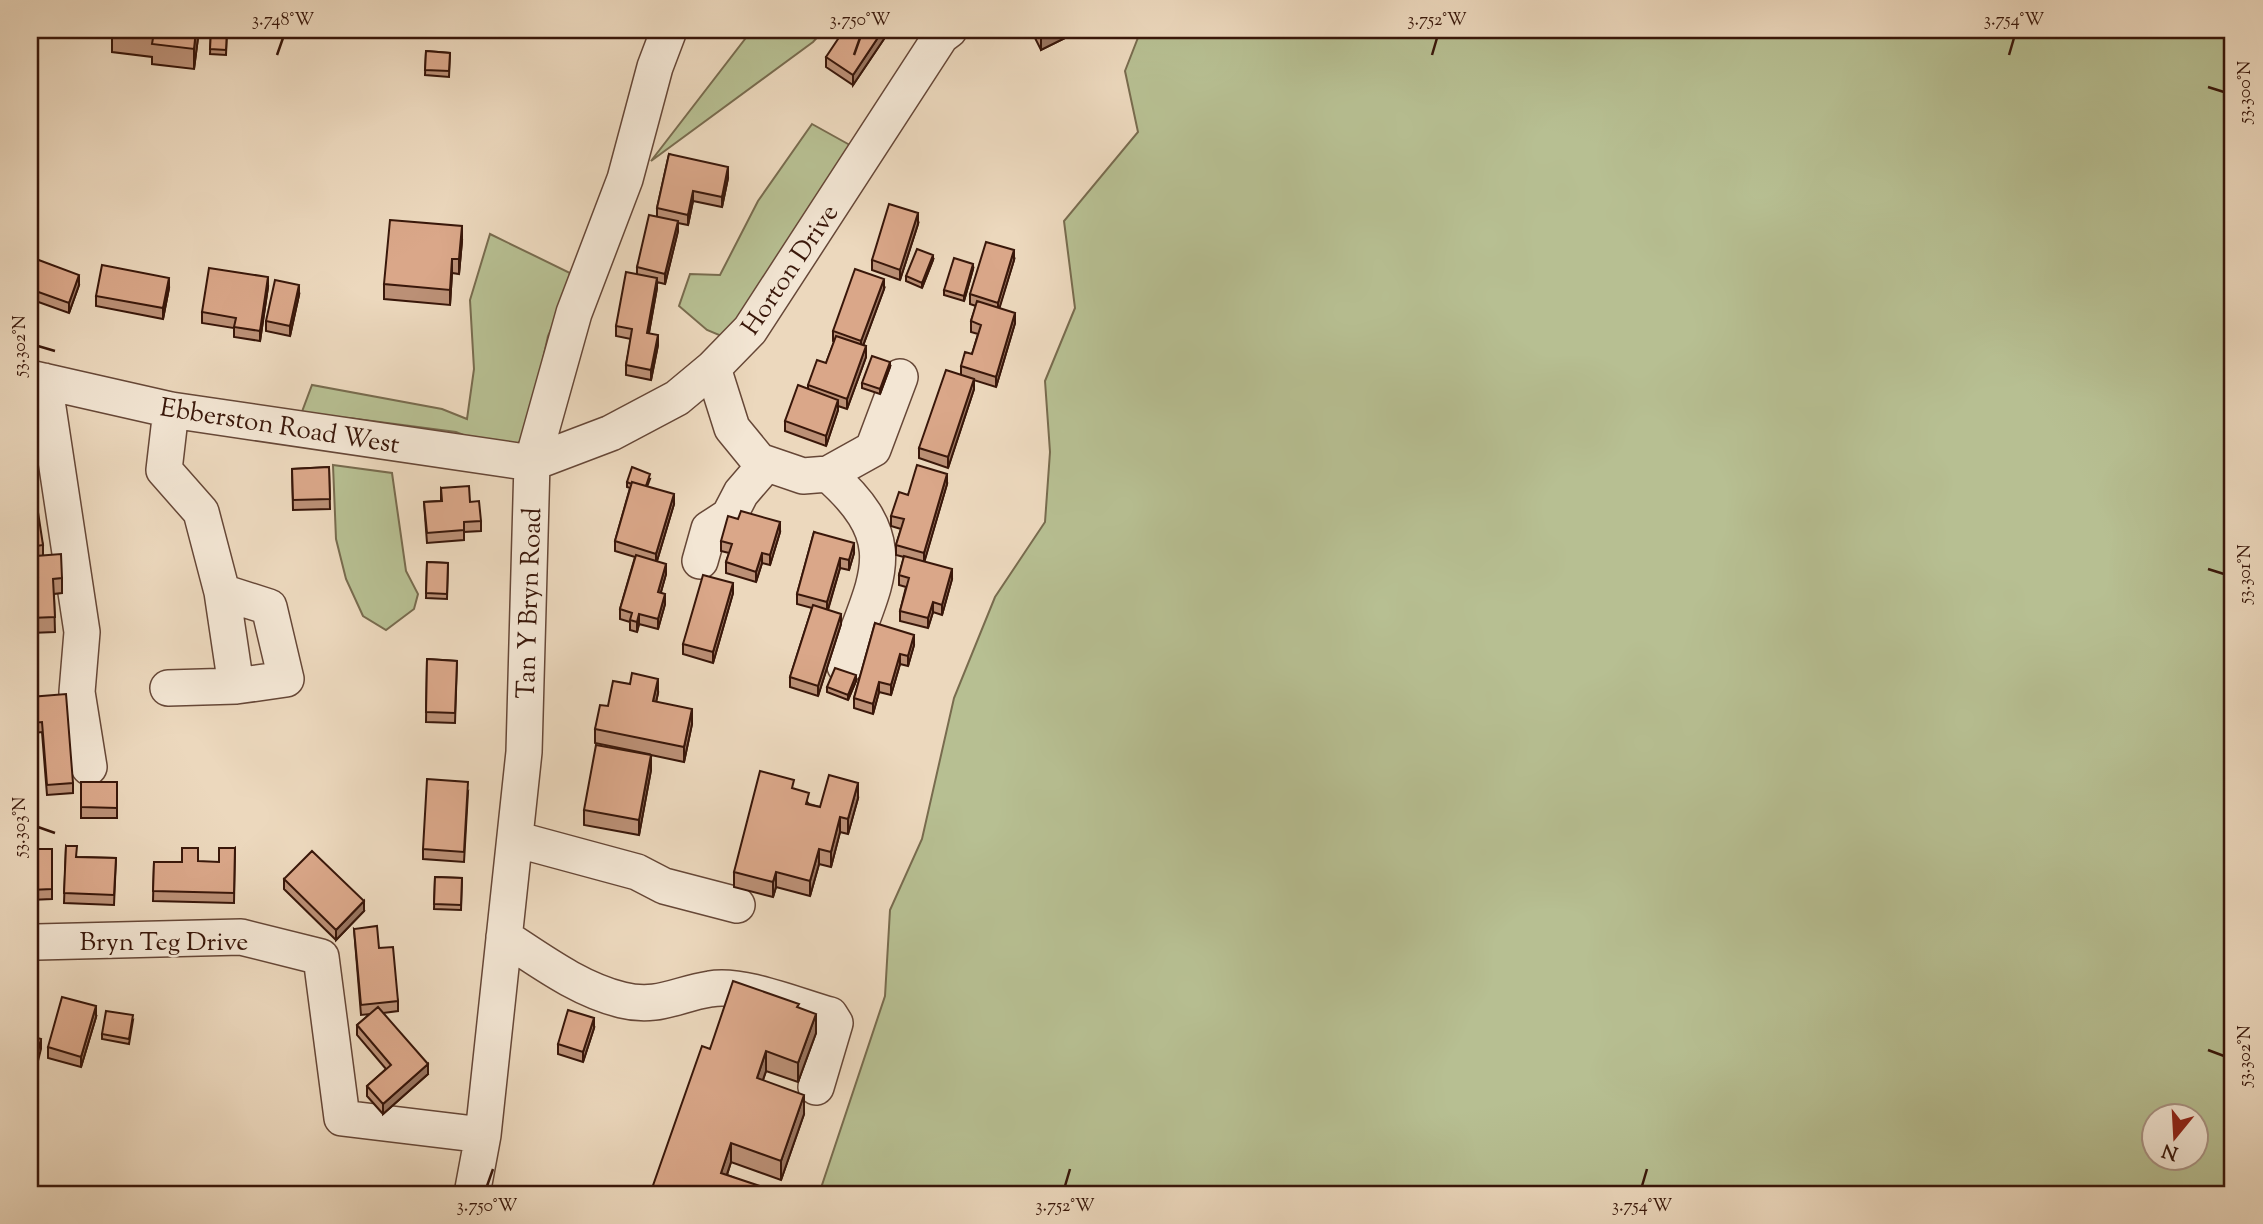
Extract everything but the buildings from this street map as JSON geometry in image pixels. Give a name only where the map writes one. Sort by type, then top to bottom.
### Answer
[{"type":"street","name":"Tan Y Bryn Road","points":[[472,1194],[482,1135],[524,752],[532,463],[574,313],[625,179],[668,30]]},
{"type":"street","name":"Horton Drive","points":[[532,463],[611,433],[677,398],[713,368],[750,330],[941,36],[949,30]]},
{"type":"street","points":[[713,368],[732,428],[759,461],[803,476],[828,474],[873,449],[900,377]]},
{"type":"street","name":"Ebberston Road West","points":[[37,380],[171,410],[532,463]]},
{"type":"street","points":[[37,380],[82,632],[77,692],[89,767]]},
{"type":"street","points":[[171,410],[164,470],[201,512],[222,592],[236,685]]},
{"type":"street","points":[[701,561],[709,529],[729,516],[741,493],[766,464]]},
{"type":"street","points":[[828,474],[853,497],[865,514],[878,541],[880,560],[845,666]]},
{"type":"street","points":[[168,688],[286,680],[269,607],[222,592]]},
{"type":"street","points":[[515,839],[636,872],[664,886],[737,905]]},
{"type":"street","name":"Bryn Teg Drive","points":[[37,942],[241,937],[321,957],[342,1118],[482,1135]]},
{"type":"street","points":[[504,937],[564,976],[621,1000],[649,1004],[681,999],[710,989],[736,989],[830,1015],[835,1023],[816,1087]]},
{"type":"green space","points":[[752,30],[824,30],[813,42],[651,161]]},
{"type":"green space","points":[[1141,30],[2233,30],[2233,1194],[819,1194],[885,996],[890,910],[922,839],[954,698],[995,597],[1045,522],[1050,452],[1045,381],[1075,308],[1064,221],[1138,132],[1125,71]]},
{"type":"green space","points":[[812,124],[857,149],[731,340],[707,330],[679,306],[690,274],[720,275],[758,201]]},
{"type":"green space","points":[[490,234],[570,273],[561,307],[548,336],[526,436],[516,448],[494,447],[456,432],[349,418],[300,417],[312,385],[442,409],[467,419],[474,369],[470,300]]},
{"type":"green space","points":[[333,465],[392,473],[406,571],[418,594],[414,609],[386,630],[363,616],[346,579],[336,539]]}]
